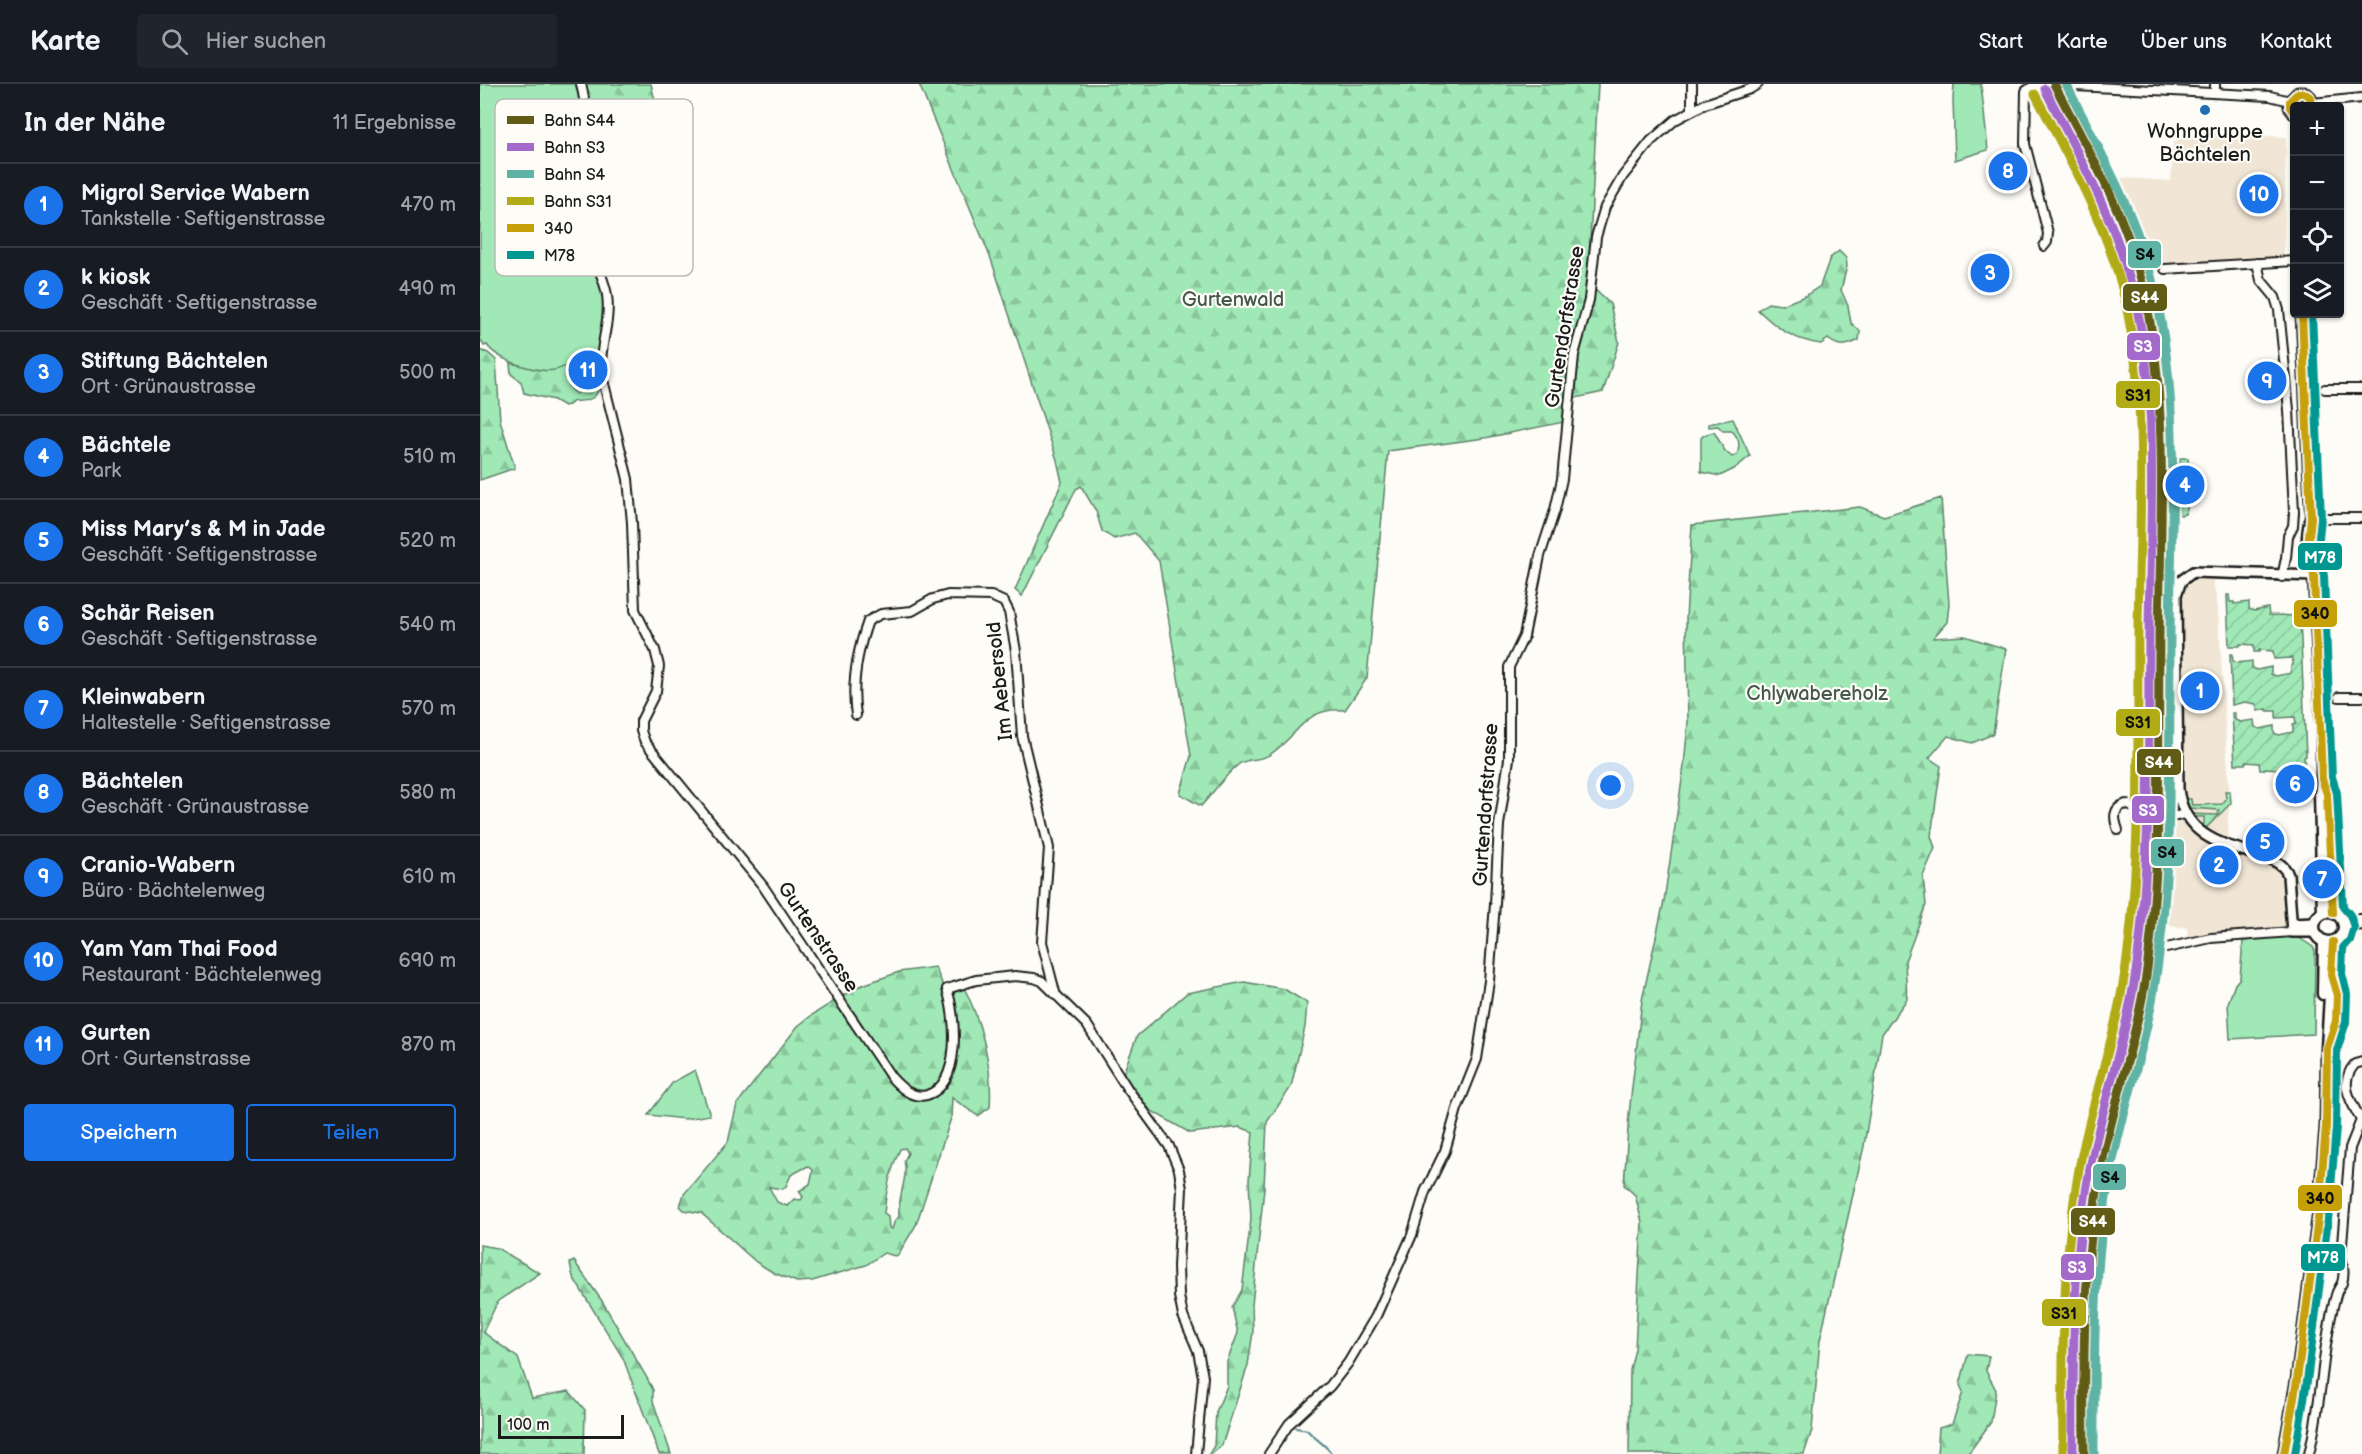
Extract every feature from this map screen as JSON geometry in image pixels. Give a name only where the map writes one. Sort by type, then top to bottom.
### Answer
[{"type":"main road","points":[[2290,101],[2301,88],[2311,102]]},
{"type":"main road","points":[[2302,318],[2311,518],[2316,534],[2318,560],[2314,576],[2322,779],[2320,794],[2335,918],[2340,937],[2328,941]]},
{"type":"main road","points":[[2284,1454],[2297,1380],[2318,1222],[2326,1126],[2328,941],[2314,927],[2335,918]]},
{"type":"street","name":"Gurtenstrasse","points":[[581,84],[584,99]]},
{"type":"street","points":[[1692,84],[1692,110]]},
{"type":"street","name":"Gurtendorfstrasse","points":[[1269,1454],[1289,1424],[1338,1376],[1356,1351],[1376,1316],[1412,1235],[1425,1192],[1445,1151],[1457,1109],[1478,1059],[1490,970],[1499,825],[1509,759],[1509,667],[1524,636],[1540,556],[1562,479],[1574,355],[1589,300],[1596,237],[1605,207],[1623,176],[1651,141],[1675,120],[1692,110],[1758,84]]},
{"type":"street","points":[[2044,246],[2048,233],[2025,144],[2026,92],[2030,87],[2036,84],[2215,93],[2270,96],[2290,101]]},
{"type":"street","points":[[2215,84],[2215,93]]},
{"type":"street","points":[[2337,102],[2362,99]]},
{"type":"street","points":[[2165,269],[2290,261]]},
{"type":"street","points":[[2257,264],[2261,280],[2278,303],[2289,410],[2294,512],[2282,577]]},
{"type":"street","name":"Gurtenstrasse","points":[[602,276],[608,311],[607,331],[600,360],[601,372],[627,479],[632,523],[634,604],[640,625],[655,650],[659,666],[656,691],[641,721],[641,731],[645,742],[763,886],[891,1077],[904,1090],[917,1095],[928,1094],[939,1087],[946,1077],[953,1049],[952,1010],[947,989],[976,980],[1015,976],[1034,978],[1055,992],[1097,1037],[1127,1088],[1159,1130],[1179,1170],[1182,1189],[1178,1266],[1179,1296],[1183,1316],[1198,1351],[1203,1377],[1196,1454]]},
{"type":"street","points":[[2325,388],[2362,389]]},
{"type":"street","points":[[2311,518],[2362,518]]},
{"type":"street","points":[[2292,928],[2288,875],[2284,867],[2277,862],[2230,847],[2205,835],[2194,827],[2184,814],[2178,789],[2176,595],[2178,584],[2186,575],[2198,572],[2282,577],[2314,576]]},
{"type":"street","name":"Im Aebersold","points":[[856,715],[855,672],[868,621],[880,614],[912,611],[933,599],[948,595],[991,596],[1004,602],[1009,612],[1016,651],[1022,736],[1049,848],[1042,942],[1055,992]]},
{"type":"street","points":[[2338,697],[2362,697]]},
{"type":"street","points":[[2118,830],[2114,816],[2119,807],[2126,804],[2153,816],[2184,814]]},
{"type":"street","points":[[2335,918],[2362,919]]},
{"type":"street","points":[[2335,918],[2362,925]]},
{"type":"street","points":[[2163,950],[2211,938],[2314,927]]},
{"type":"street","points":[[2310,1454],[2317,1425],[2320,1385],[2325,1367],[2332,1312],[2344,1270],[2341,1256],[2350,1148],[2361,1120],[2347,1095],[2348,1073],[2355,1064],[2362,1062]]},
{"type":"shaded area","points":[[2049,84],[2065,84],[2112,177],[2171,181],[2173,143],[2190,132],[2286,137],[2284,262],[2148,271],[2163,341],[2170,420],[2166,820],[2180,819],[2212,842],[2273,864],[2283,873],[2288,926],[2263,932],[2188,937],[2187,928],[2163,924],[2151,1000],[2109,1174],[2099,1231],[2093,1287],[2093,1454],[2079,1454],[2078,1348],[2082,1260],[2096,1170],[2137,998],[2150,907],[2156,529],[2155,390],[2147,324],[2130,259],[2103,191]]},
{"type":"shaded area","points":[[2212,575],[2218,608],[2230,803],[2229,842],[2218,838],[2193,821],[2183,798],[2179,593],[2180,587],[2195,576]]},
{"type":"green space","points":[[480,84],[577,84],[580,99],[495,99],[495,276],[600,276],[606,302],[599,353],[589,362],[584,356],[559,370],[539,370],[508,361],[487,345],[484,346],[480,338]]},
{"type":"green space","points":[[584,84],[651,84],[655,99],[585,99]]},
{"type":"green space","name":"Gurtenwald","points":[[919,84],[1598,84],[1588,283],[1610,304],[1619,342],[1603,392],[1566,400],[1564,422],[1485,438],[1388,451],[1367,678],[1345,710],[1320,713],[1302,724],[1269,755],[1239,764],[1201,806],[1180,794],[1191,756],[1159,561],[1135,533],[1114,539],[1102,531],[1096,511],[1081,486],[1076,489],[1022,596],[1015,590],[1062,482],[1057,460],[991,259]]},
{"type":"green space","points":[[1954,84],[1981,84],[1988,150],[1955,160],[1953,99]]},
{"type":"green space","points":[[1839,251],[1846,258],[1847,266],[1841,290],[1848,306],[1851,323],[1860,331],[1859,340],[1843,345],[1828,339],[1821,344],[1802,340],[1779,328],[1758,310],[1768,303],[1782,305],[1805,296],[1820,286],[1830,258]]},
{"type":"green space","points":[[480,350],[496,360],[500,420],[515,468],[480,480]]},
{"type":"green space","points":[[584,355],[589,362],[588,366],[569,386],[576,394],[584,391],[594,381],[599,381],[598,391],[589,400],[574,401],[564,406],[554,400],[524,393],[521,382],[511,374],[510,363],[548,371],[564,367]]},
{"type":"green space","points":[[1733,419],[1750,456],[1734,469],[1720,476],[1701,472],[1701,438],[1704,435],[1714,432],[1725,451],[1732,457],[1737,455],[1739,442],[1732,431],[1723,431],[1718,426],[1709,427],[1708,424]]},
{"type":"green space","points":[[2180,458],[2188,458],[2191,497],[2185,514],[2179,515]]},
{"type":"green space","name":"Chlywabereholz","points":[[1941,498],[1949,604],[1947,622],[1933,638],[1965,636],[2006,649],[1993,734],[1972,743],[1948,736],[1929,758],[1941,766],[1931,836],[1935,848],[1923,876],[1926,905],[1905,961],[1907,999],[1882,1034],[1864,1146],[1820,1340],[1812,1430],[1804,1454],[1629,1454],[1630,1370],[1635,1349],[1642,1222],[1635,1195],[1624,1185],[1629,1114],[1642,1000],[1664,901],[1684,766],[1688,723],[1686,618],[1692,525],[1860,507],[1884,516]]},
{"type":"green space","points":[[2227,595],[2229,595],[2230,602],[2234,604],[2249,602],[2249,609],[2254,611],[2268,608],[2269,615],[2300,617],[2306,756],[2304,757],[2305,783],[2299,783],[2298,776],[2279,777],[2279,769],[2260,770],[2259,763],[2235,764],[2232,713],[2235,713],[2235,720],[2240,722],[2254,720],[2255,727],[2260,729],[2274,726],[2274,733],[2279,735],[2293,732],[2293,725],[2296,724],[2295,717],[2276,718],[2276,711],[2267,711],[2267,709],[2257,711],[2256,704],[2245,702],[2232,705],[2230,654],[2232,654],[2233,661],[2237,663],[2252,661],[2252,668],[2257,670],[2271,667],[2271,674],[2276,676],[2291,673],[2293,665],[2292,658],[2274,659],[2273,651],[2254,652],[2254,645],[2229,646]]},
{"type":"green space","points":[[2225,791],[2230,791],[2231,803],[2206,828],[2200,825],[2204,824],[2204,817],[2191,817],[2189,814],[2218,815],[2219,810],[2189,808],[2185,799],[2191,799],[2192,805],[2222,804],[2226,799]]},
{"type":"green space","points":[[2132,824],[2150,825],[2149,855],[2145,856],[2144,881],[2130,880]]},
{"type":"green space","points":[[2295,935],[2313,947],[2315,951],[2314,1034],[2230,1039],[2228,1003],[2235,984],[2240,978],[2243,941]]},
{"type":"green space","points":[[935,967],[945,990],[962,984],[975,1012],[984,1044],[990,1076],[990,1107],[978,1116],[952,1098],[951,1118],[916,1225],[898,1255],[884,1253],[866,1265],[812,1281],[797,1282],[774,1273],[756,1262],[701,1213],[684,1210],[680,1206],[684,1194],[728,1142],[737,1104],[798,1026],[857,987],[899,972]],"holes":[[[905,1148],[908,1153],[904,1161],[905,1174],[899,1217],[895,1220],[892,1229],[889,1228],[888,1216],[884,1213],[886,1196],[891,1172],[900,1149]],[[808,1166],[813,1170],[810,1184],[799,1191],[803,1197],[801,1200],[794,1199],[787,1206],[777,1202],[769,1187],[783,1189],[791,1175]]]},
{"type":"green space","points":[[1244,982],[1284,989],[1307,1003],[1305,1027],[1291,1087],[1267,1122],[1264,1188],[1252,1305],[1253,1332],[1248,1365],[1222,1445],[1209,1454],[1214,1446],[1216,1412],[1227,1386],[1227,1362],[1238,1333],[1232,1307],[1242,1290],[1251,1219],[1249,1180],[1253,1132],[1240,1127],[1190,1133],[1150,1110],[1123,1074],[1137,1036],[1187,993]]},
{"type":"green space","points":[[695,1070],[710,1115],[685,1119],[648,1115],[673,1082]]},
{"type":"green space","points":[[480,1245],[497,1248],[540,1273],[498,1301],[483,1332],[518,1358],[532,1398],[569,1391],[585,1410],[584,1454],[480,1454]]},
{"type":"green space","points":[[574,1261],[602,1301],[647,1378],[653,1390],[653,1401],[671,1454],[659,1454],[623,1358],[573,1277],[570,1263]]},
{"type":"green space","points":[[1968,1354],[1989,1356],[1986,1371],[1996,1390],[1991,1422],[1968,1454],[1937,1454],[1939,1428],[1952,1424],[1963,1392],[1960,1385]]},
{"type":"waterway","points":[[1296,1428],[1307,1430],[1332,1454]]},
{"type":"rail line","name":"S44","points":[[2054,84],[2104,181],[2135,257],[2151,326],[2157,371],[2161,460],[2158,808],[2155,892],[2142,1001],[2105,1149],[2094,1209],[2085,1314],[2084,1454]]},
{"type":"rail line","name":"S4","points":[[2066,84],[2124,202],[2151,276],[2161,320],[2167,364],[2171,408],[2173,498],[2169,804],[2165,891],[2152,1001],[2115,1149],[2104,1209],[2097,1278],[2094,1454]]},
{"type":"rail line","name":"S3","points":[[2045,89],[2103,206],[2130,280],[2140,322],[2146,365],[2152,453],[2145,886],[2132,996],[2095,1143],[2084,1203],[2075,1310],[2073,1454]]},
{"type":"rail line","name":"S31","points":[[2035,94],[2094,211],[2121,284],[2136,369],[2141,456],[2138,802],[2134,887],[2121,997],[2084,1144],[2073,1204],[2064,1311],[2063,1454]]},
{"type":"transit line","name":"340","points":[[2290,102],[2298,93],[2304,93],[2310,97],[2311,102]]},
{"type":"transit line","name":"340","points":[[2302,318],[2311,518],[2308,547],[2314,576],[2322,779],[2327,794],[2333,913]]},
{"type":"transit line","name":"M78","points":[[2295,1454],[2329,1212],[2336,1127],[2337,1050],[2346,1022],[2347,994],[2342,974],[2343,948],[2350,940],[2354,927],[2350,915],[2343,907],[2337,793],[2332,777],[2324,576],[2318,547],[2321,518],[2312,318]]},
{"type":"transit line","name":"340","points":[[2284,1454],[2297,1380],[2319,1211],[2326,1126],[2327,1048],[2336,1021],[2337,995],[2331,975],[2333,942]]},
{"type":"place","name":"Wohngruppe Bächtelen","points":[[2205,110]]},
{"type":"place","name":"Bächtelen","points":[[2008,171]]},
{"type":"place","name":"Yam Yam Thai Food","points":[[2259,194]]},
{"type":"place","name":"Stiftung Bächtelen","points":[[1990,273]]},
{"type":"place","name":"Gurten","points":[[588,370]]},
{"type":"place","name":"Cranio-Wabern","points":[[2267,381]]},
{"type":"place","name":"Bächtele","points":[[2185,485]]},
{"type":"place","name":"Migrol Service Wabern","points":[[2200,691]]},
{"type":"place","name":"Schär Reisen","points":[[2295,784]]},
{"type":"place","name":"Miss Mary’s & M in Jade","points":[[2265,842]]},
{"type":"place","name":"k kiosk","points":[[2219,865]]},
{"type":"place","name":"Kleinwabern","points":[[2322,879]]}]
